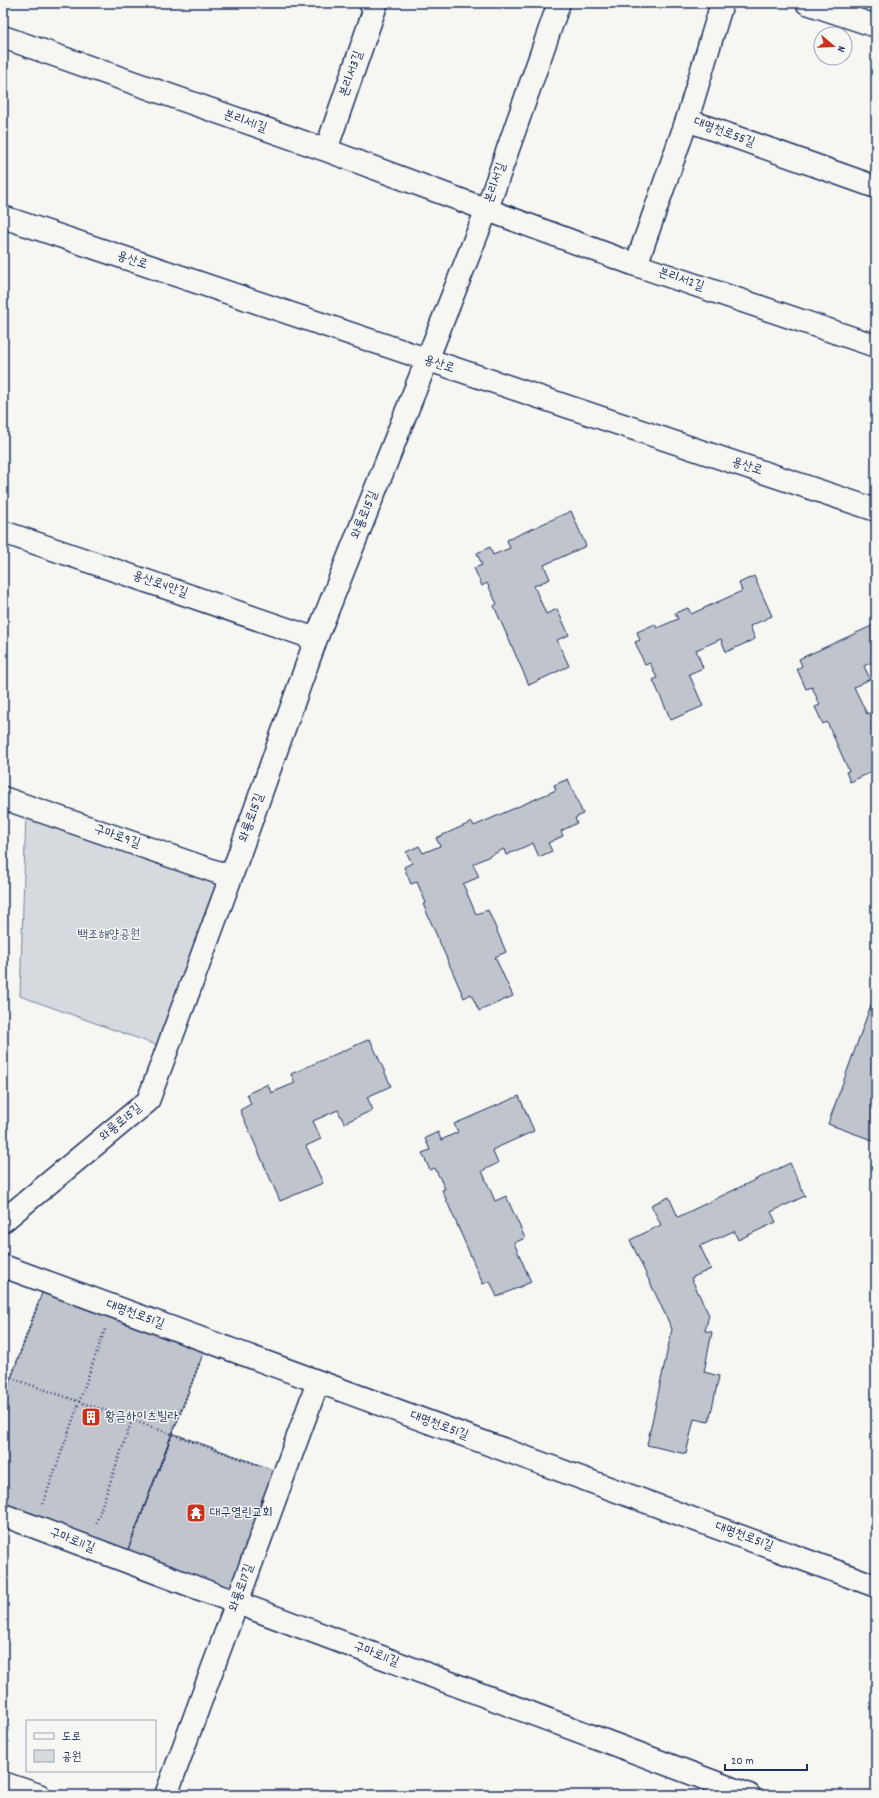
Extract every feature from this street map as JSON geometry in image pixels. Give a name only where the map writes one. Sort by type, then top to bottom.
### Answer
[{"type":"street","name":"본리서길","points":[[426,361],[487,209],[559,3]]},
{"type":"street","name":"대명천로55길","points":[[722,3],[687,120],[876,187]]},
{"type":"street","points":[[807,3],[876,26]]},
{"type":"street","name":"본리서3길","points":[[326,150],[374,4]]},
{"type":"street","name":"본리서1길","points":[[3,37],[326,150],[487,209]]},
{"type":"street","points":[[636,264],[687,120]]},
{"type":"street","name":"본리서2길","points":[[487,209],[636,264],[876,346]]},
{"type":"street","name":"용산로","points":[[3,217],[426,361],[876,510]]},
{"type":"street","name":"와룡로15길","points":[[3,1221],[148,1101],[231,877],[316,639],[426,361]]},
{"type":"street","name":"용산로4안길","points":[[3,532],[316,639]]},
{"type":"street","name":"구마로9길","points":[[3,798],[231,877]]},
{"type":"street","name":"대명천로51길","points":[[3,1266],[876,1586]]},
{"type":"street","name":"와룡로17길","points":[[166,1795],[318,1382]]},
{"type":"street","name":"구마로11길","points":[[3,1515],[748,1795]]},
{"type":"street","points":[[3,1783],[39,1795]]},
{"type":"path","points":[[3,1400],[46,1282]]},
{"type":"path","points":[[34,1527],[113,1307]]},
{"type":"path","points":[[124,1560],[208,1341]]},
{"type":"path","points":[[11,1378],[284,1474]]},
{"type":"path","points":[[88,1546],[132,1420]]},
{"type":"green space","name":"백조해양공원","points":[[26,814],[220,881],[159,1046],[20,996]]},
{"type":"building","points":[[571,511],[586,546],[544,565],[550,579],[534,586],[546,614],[557,609],[569,635],[557,640],[569,666],[529,685],[494,606],[497,604],[487,583],[482,586],[474,568],[482,565],[477,553],[490,547],[493,555],[510,548],[507,540]]},
{"type":"building","points":[[754,576],[772,616],[750,626],[755,639],[726,652],[721,639],[696,650],[703,668],[689,674],[703,706],[671,720],[653,680],[657,678],[650,663],[645,665],[635,642],[640,640],[637,632],[655,624],[657,628],[678,619],[675,613],[688,608],[691,614],[742,591],[739,583]]},
{"type":"building","points":[[876,624],[876,660],[864,666],[870,679],[854,687],[867,714],[876,710],[876,770],[850,782],[846,772],[849,771],[827,722],[823,724],[815,707],[820,705],[812,687],[806,689],[797,669],[802,666],[799,659]]},
{"type":"building","points":[[568,779],[583,814],[575,818],[577,823],[561,831],[563,836],[548,843],[552,851],[539,857],[533,843],[506,855],[504,849],[473,864],[479,877],[463,884],[476,914],[488,910],[506,952],[495,957],[513,996],[479,1011],[471,994],[464,998],[423,904],[426,903],[417,882],[411,884],[404,867],[412,863],[406,852],[419,846],[423,853],[440,846],[436,838],[472,822],[474,826],[556,790],[554,785]]},
{"type":"building","points":[[876,991],[876,1144],[872,1140],[828,1124]]},
{"type":"building","points":[[370,1039],[391,1086],[367,1097],[373,1110],[344,1123],[338,1110],[313,1121],[321,1139],[306,1146],[323,1183],[280,1201],[240,1110],[251,1104],[247,1094],[268,1084],[271,1093],[295,1083],[291,1074]]},
{"type":"building","points":[[519,1096],[534,1131],[492,1150],[498,1163],[482,1171],[495,1201],[506,1196],[525,1238],[514,1243],[531,1282],[497,1297],[490,1281],[483,1284],[442,1190],[445,1189],[435,1168],[430,1170],[422,1153],[430,1150],[425,1138],[438,1132],[441,1140],[458,1132],[454,1124]]},
{"type":"building","points":[[790,1163],[805,1196],[771,1212],[776,1222],[738,1240],[734,1231],[700,1246],[711,1269],[691,1278],[709,1315],[705,1331],[712,1332],[704,1372],[719,1376],[709,1422],[694,1419],[686,1454],[647,1445],[672,1329],[630,1240],[661,1225],[651,1205],[669,1197],[678,1217]]},
{"type":"building","name":"황금하이츠빌라","points":[[46,1282],[208,1341],[124,1560],[3,1515],[3,1400]]},
{"type":"building","points":[[172,1433],[284,1474],[237,1602],[124,1560]]},
{"type":"place","name":"황금하이츠빌라","points":[[91,1417]]},
{"type":"place","name":"대구열린교회","points":[[196,1513]]}]
